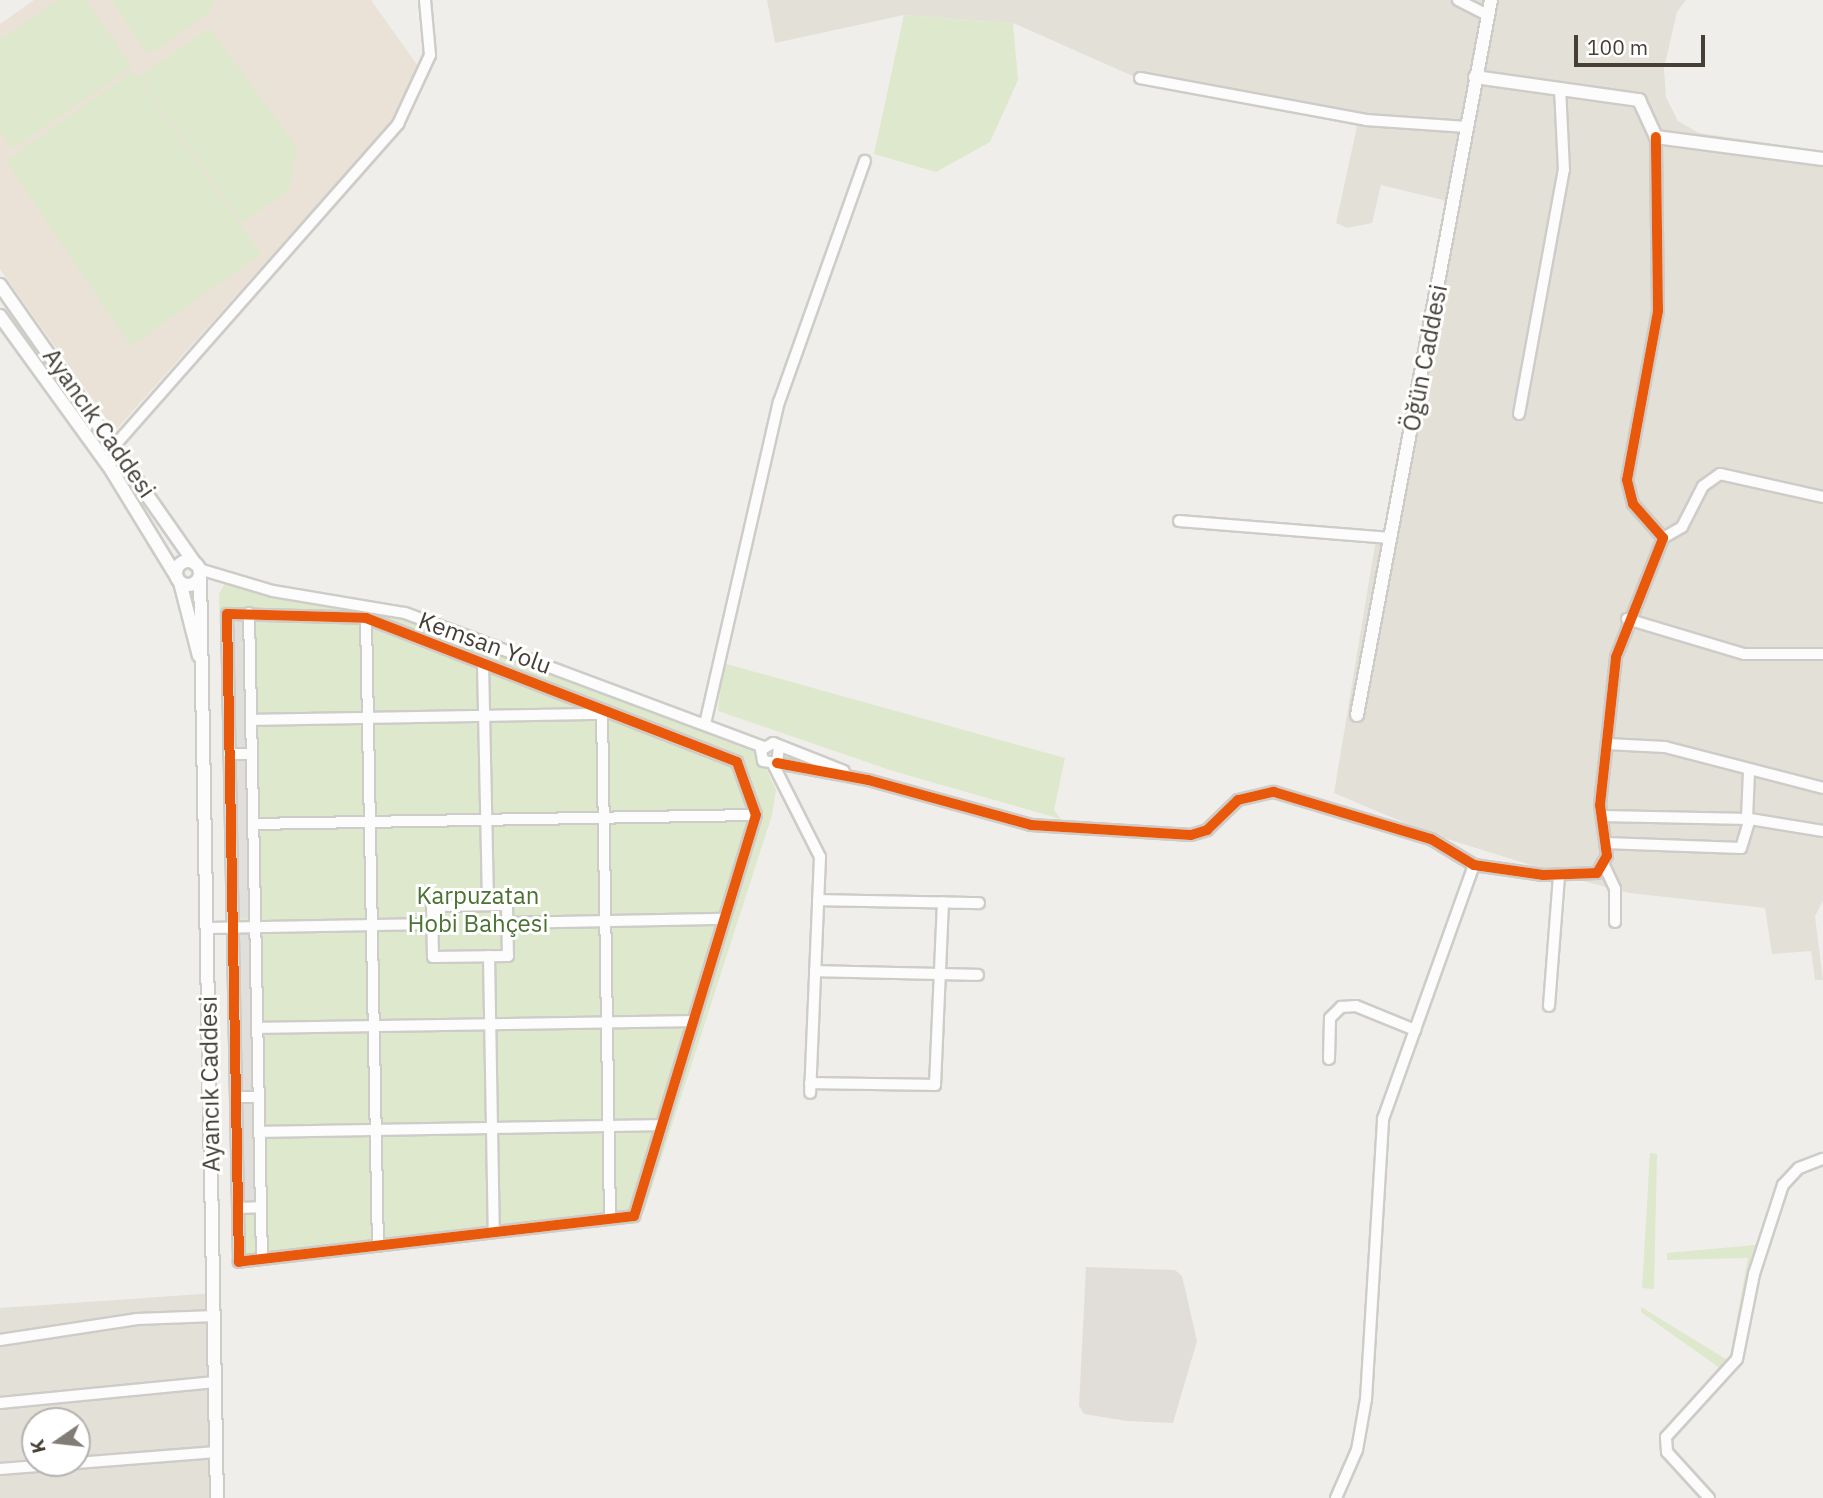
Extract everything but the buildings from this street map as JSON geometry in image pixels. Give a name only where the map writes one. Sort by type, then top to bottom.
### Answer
[{"type":"street","points":[[116,444],[398,124],[430,55],[425,0]]},
{"type":"street","points":[[1458,0],[1488,15]]},
{"type":"street","name":"Öğün Caddesi","points":[[1357,715],[1491,0]]},
{"type":"street","points":[[1475,77],[1639,100],[1656,137],[1658,311],[1627,480],[1633,504],[1662,538]]},
{"type":"street","points":[[1140,78],[1366,120],[1467,127]]},
{"type":"street","points":[[1519,414],[1564,170],[1560,89]]},
{"type":"street","points":[[1656,137],[1823,159]]},
{"type":"street","points":[[705,724],[779,402],[865,161]]},
{"type":"street","name":"Ayancık Caddesi","points":[[0,287],[116,444],[198,569],[208,928],[217,1498]]},
{"type":"street","name":"Ayancık Caddesi","points":[[0,316],[112,471],[178,579],[202,670]]},
{"type":"street","points":[[1615,922],[1615,889],[1604,865],[1602,816],[1615,657],[1627,619],[1662,538],[1682,527],[1703,486],[1720,474],[1823,497]]},
{"type":"street","points":[[1179,521],[1390,538]]},
{"type":"street","points":[[181,562],[198,569],[191,585],[178,579],[181,562]]},
{"type":"street","name":"Kemsan Yolu","points":[[198,569],[273,591],[405,613],[763,747]]},
{"type":"street","points":[[226,614],[249,614],[366,618],[601,712],[737,762],[756,815],[634,1216],[239,1262],[226,614]]},
{"type":"street","points":[[249,614],[262,1259]]},
{"type":"street","points":[[366,618],[378,1246]]},
{"type":"street","points":[[1627,619],[1744,653],[1823,654]]},
{"type":"street","points":[[483,663],[488,905]]},
{"type":"street","points":[[251,720],[601,712]]},
{"type":"street","points":[[601,712],[610,1218]]},
{"type":"street","points":[[1607,744],[1665,747],[1749,772],[1823,788]]},
{"type":"street","points":[[868,780],[763,761],[763,747],[779,747],[868,780],[1031,825],[1191,835],[1207,830],[1238,800],[1273,792],[1431,839],[1474,865],[1559,875],[1592,874],[1604,865]]},
{"type":"street","points":[[779,747],[775,764],[820,857],[810,1088],[935,1085],[943,902]]},
{"type":"street","points":[[229,754],[252,754]]},
{"type":"street","points":[[1605,843],[1741,848],[1749,819],[1749,772]]},
{"type":"street","points":[[253,824],[756,815]]},
{"type":"street","points":[[1602,816],[1749,819],[1823,831]]},
{"type":"street","points":[[1336,1498],[1357,1450],[1366,1399],[1383,1119],[1474,865]]},
{"type":"street","points":[[1549,1006],[1559,875]]},
{"type":"street","points":[[818,900],[979,903]]},
{"type":"street","points":[[507,905],[507,923],[508,956],[433,957],[432,906],[507,905]]},
{"type":"street","points":[[507,923],[724,919]]},
{"type":"street","points":[[208,928],[432,924]]},
{"type":"street","points":[[489,957],[494,1232]]},
{"type":"street","points":[[815,971],[978,975]]},
{"type":"street","points":[[1329,1059],[1330,1018],[1345,1006],[1415,1030]]},
{"type":"street","points":[[257,1028],[693,1021]]},
{"type":"street","points":[[236,1097],[259,1097]]},
{"type":"street","points":[[259,1132],[662,1125]]},
{"type":"street","points":[[1709,1498],[1667,1452],[1666,1437],[1737,1359],[1757,1260],[1783,1185],[1799,1168],[1823,1159]]},
{"type":"street","points":[[238,1208],[261,1207]]},
{"type":"street","points":[[0,1340],[137,1319],[215,1316]]},
{"type":"street","points":[[0,1403],[215,1382]]},
{"type":"street","points":[[0,1469],[216,1452]]},
{"type":"shaded area","points":[[34,0],[371,0],[418,66],[397,115],[115,431],[0,269],[0,24]]},
{"type":"shaded area","points":[[767,0],[1686,0],[1677,12],[1664,68],[1666,97],[1678,121],[1699,133],[1823,151],[1823,901],[1815,916],[1823,980],[1815,980],[1811,951],[1772,954],[1765,908],[1629,893],[1579,880],[1431,834],[1334,793],[1375,545],[1387,531],[1447,207],[1443,200],[1381,185],[1372,223],[1347,228],[1336,223],[1357,126],[1146,82],[1013,23],[904,15],[775,43]]},
{"type":"shaded area","points":[[241,621],[249,747],[238,751],[233,625]]},
{"type":"shaded area","points":[[238,758],[249,761],[251,915],[244,919],[237,915]]},
{"type":"shaded area","points":[[245,931],[252,936],[254,1091],[247,1095],[239,1092],[237,937]]},
{"type":"shaded area","points":[[242,1101],[254,1106],[255,1201],[245,1205]]},
{"type":"shaded area","points":[[1086,1267],[1175,1270],[1182,1276],[1197,1341],[1173,1423],[1127,1421],[1084,1414],[1079,1406]]},
{"type":"shaded area","points":[[216,1293],[218,1498],[0,1498],[0,1308]]},
{"type":"green space","points":[[58,0],[86,0],[132,67],[12,149],[0,131],[0,40]]},
{"type":"green space","points":[[112,0],[214,0],[212,10],[155,52],[145,52]]},
{"type":"green space","points":[[904,15],[1013,23],[1018,80],[990,142],[936,172],[874,154]]},
{"type":"green space","points":[[209,28],[297,147],[289,190],[242,223],[139,77]]},
{"type":"green space","points":[[133,71],[261,254],[131,346],[6,161]]},
{"type":"green space","name":"Karpuzatan Hobi Bahçesi","points":[[231,573],[269,593],[367,600],[757,750],[776,790],[772,815],[644,1212],[235,1259],[219,594]]},
{"type":"green space","points":[[723,663],[1065,758],[1054,810],[1061,819],[893,771],[718,711]]},
{"type":"green space","points":[[1650,1153],[1657,1154],[1654,1289],[1642,1288]]},
{"type":"green space","points":[[1755,1245],[1761,1247],[1728,1374],[1641,1312],[1641,1307],[1729,1361],[1748,1258],[1667,1260],[1667,1253]]},
{"type":"cycle path","points":[[777,763],[868,780],[1031,825],[1191,835],[1207,830],[1238,800],[1274,792],[1431,839],[1474,865],[1543,875],[1597,873],[1607,856],[1600,805],[1616,657],[1663,538],[1633,504],[1627,480],[1658,311],[1656,137]]},
{"type":"cycle path","points":[[227,614],[366,618],[737,762],[756,815],[634,1216],[239,1262],[227,614]]}]
